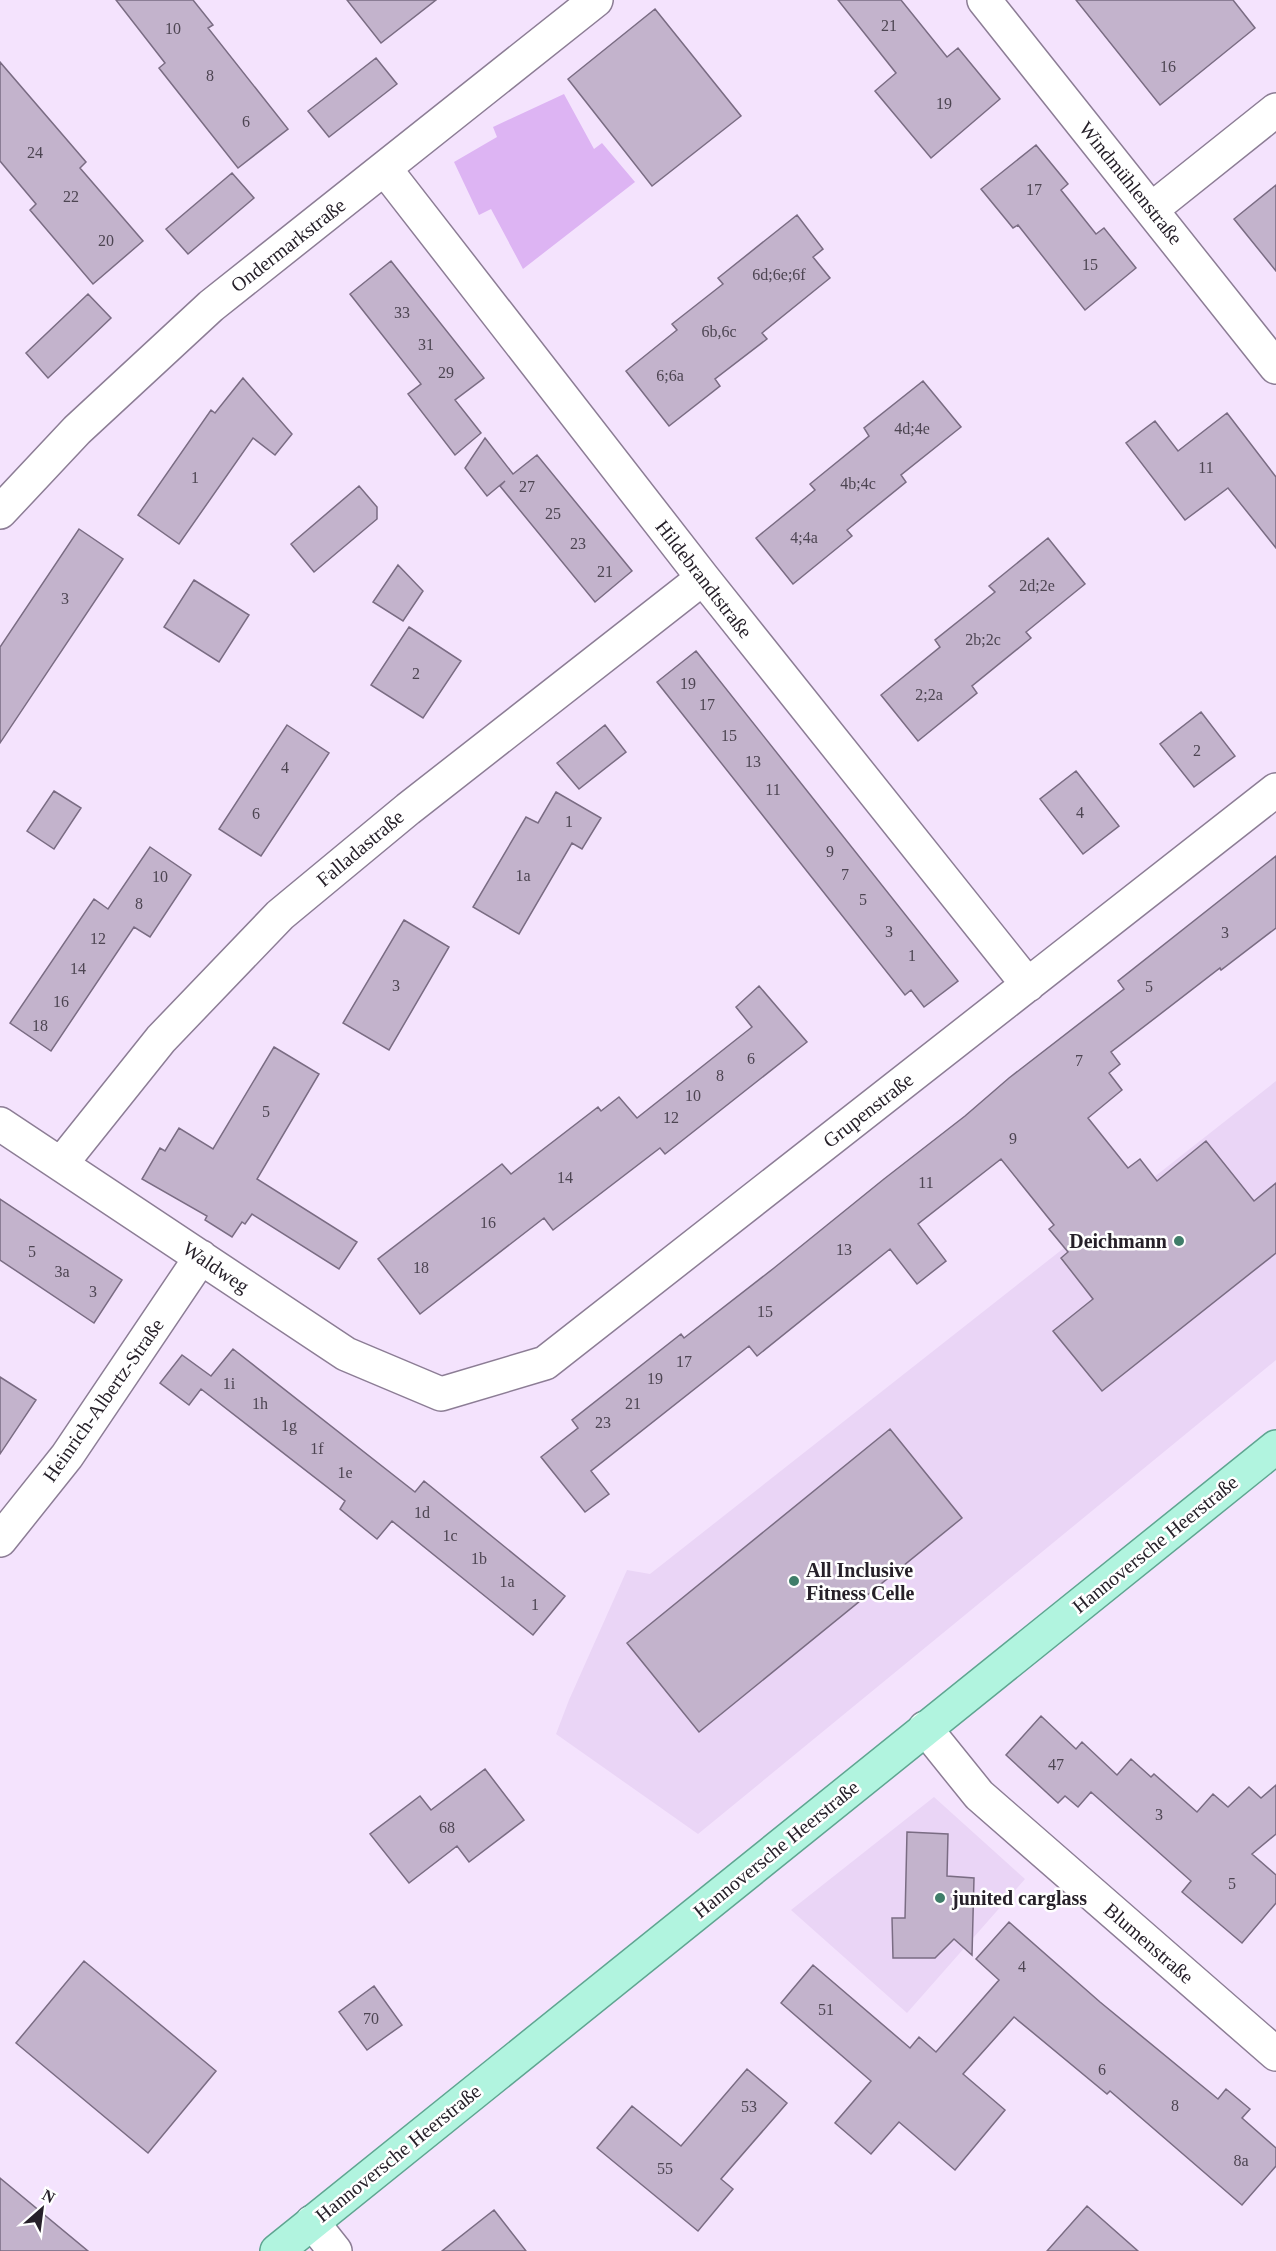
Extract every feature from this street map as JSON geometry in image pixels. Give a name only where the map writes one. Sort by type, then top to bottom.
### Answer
[{"type":"main road","name":"Hannoversche Heerstraße","points":[[277,2251],[1276,1447]]},
{"type":"street","name":"Ondermarkstraße","points":[[0,512],[76,430],[211,306],[596,0]]},
{"type":"street","name":"Windmühlenstraße","points":[[984,0],[1276,367]]},
{"type":"street","points":[[1152,210],[1276,110]]},
{"type":"street","name":"Hildebrandtstraße","points":[[385,169],[703,578],[1028,985]]},
{"type":"street","name":"Falladastraße","points":[[61,1164],[161,1039],[280,915],[408,809],[703,578]]},
{"type":"street","name":"Grupenstraße","points":[[441,1394],[545,1364],[1276,790]]},
{"type":"street","name":"Waldweg","points":[[0,1124],[346,1354],[441,1394]]},
{"type":"street","name":"Heinrich-Albertz-Straße","points":[[0,1540],[67,1456],[201,1257]]},
{"type":"street","name":"Blumenstraße","points":[[925,1728],[979,1795],[1276,2054]]},
{"type":"street","points":[[312,2222],[335,2251]]},
{"type":"shaded area","points":[[564,94],[594,149],[602,143],[635,182],[523,269],[491,209],[479,215],[454,162],[497,137],[493,127]]},
{"type":"shaded area","points":[[1276,1081],[1276,1360],[698,1834],[556,1734],[627,1570],[650,1574]]},
{"type":"shaded area","points":[[934,1797],[1025,1879],[907,2013],[791,1910]]},
{"type":"building","points":[[116,0],[193,0],[213,25],[208,28],[288,129],[238,168],[159,68],[165,63]]},
{"type":"building","points":[[347,0],[436,0],[381,43]]},
{"type":"building","points":[[838,0],[901,0],[947,57],[958,48],[1000,99],[931,158],[875,91],[896,73]]},
{"type":"building","points":[[1076,0],[1233,0],[1255,28],[1160,105]]},
{"type":"building","points":[[655,9],[741,116],[652,186],[568,79]]},
{"type":"building","points":[[376,58],[397,84],[329,137],[308,111]]},
{"type":"building","points":[[0,62],[86,162],[80,168],[143,241],[93,284],[30,210],[36,204],[0,161]]},
{"type":"building","points":[[1036,145],[1068,184],[1061,190],[1096,234],[1104,228],[1136,268],[1085,310],[1018,225],[1013,228],[981,189]]},
{"type":"building","points":[[232,173],[254,198],[188,254],[166,229]]},
{"type":"building","points":[[1276,185],[1276,271],[1234,219]]},
{"type":"building","points":[[797,215],[823,249],[813,257],[830,278],[762,333],[767,339],[715,379],[720,386],[669,426],[626,371],[677,330],[672,324],[723,284],[718,278]]},
{"type":"building","points":[[391,261],[484,378],[455,400],[481,433],[455,455],[408,394],[421,384],[350,294]]},
{"type":"building","points":[[88,294],[111,318],[48,378],[26,353]]},
{"type":"building","points":[[243,378],[292,434],[275,455],[253,438],[179,544],[138,515],[211,410],[215,413]]},
{"type":"building","points":[[923,381],[961,427],[901,475],[906,482],[847,530],[852,536],[793,584],[756,538],[815,490],[810,484],[869,436],[864,428]]},
{"type":"building","points":[[1227,413],[1276,477],[1276,548],[1228,488],[1185,520],[1126,443],[1155,421],[1178,451]]},
{"type":"building","points":[[485,438],[513,474],[537,455],[632,571],[595,602],[500,486],[505,481],[487,496],[465,468]]},
{"type":"building","points":[[359,486],[377,507],[377,519],[314,572],[291,544]]},
{"type":"building","points":[[79,529],[123,559],[0,743],[0,647]]},
{"type":"building","points":[[1048,538],[1085,584],[1026,632],[1031,638],[972,686],[977,693],[918,741],[881,695],[940,647],[935,640],[995,592],[989,586]]},
{"type":"building","points":[[398,565],[423,591],[403,621],[373,602]]},
{"type":"building","points":[[194,580],[249,615],[219,662],[164,627]]},
{"type":"building","points":[[409,627],[461,661],[423,718],[371,685]]},
{"type":"building","points":[[696,651],[958,981],[924,1007],[911,990],[905,995],[657,682]]},
{"type":"building","points":[[1201,712],[1235,756],[1194,787],[1160,744]]},
{"type":"building","points":[[287,725],[329,753],[261,856],[219,829]]},
{"type":"building","points":[[605,725],[626,752],[579,789],[557,763]]},
{"type":"building","points":[[1076,771],[1119,826],[1083,854],[1040,799]]},
{"type":"building","points":[[54,791],[81,808],[54,849],[27,831]]},
{"type":"building","points":[[556,792],[601,818],[582,849],[572,843],[519,934],[473,907],[526,817],[538,823]]},
{"type":"building","points":[[150,847],[191,875],[150,937],[134,927],[51,1051],[10,1023],[94,899],[108,909]]},
{"type":"building","points":[[1276,856],[1276,928],[1111,1052],[1120,1064],[1109,1073],[1122,1090],[1088,1118],[1128,1168],[1140,1159],[1157,1181],[1206,1141],[1254,1201],[1276,1183],[1276,1253],[1102,1391],[1053,1331],[1093,1299],[1061,1258],[1068,1252],[1049,1229],[1054,1225],[1001,1159],[918,1224],[946,1261],[917,1284],[890,1249],[757,1356],[749,1346],[591,1471],[609,1494],[585,1512],[541,1457],[578,1428],[572,1420],[681,1334],[684,1338],[774,1268],[965,1116],[1009,1078],[1124,989],[1118,981]]},
{"type":"building","points":[[404,920],[449,947],[389,1050],[343,1023]]},
{"type":"building","points":[[759,986],[807,1042],[665,1154],[660,1148],[553,1230],[544,1218],[420,1314],[378,1259],[502,1164],[511,1174],[598,1107],[601,1111],[619,1097],[637,1118],[752,1027],[736,1007]]},
{"type":"building","points":[[274,1047],[319,1074],[257,1179],[357,1242],[339,1269],[252,1214],[245,1224],[242,1222],[232,1237],[205,1220],[207,1216],[142,1179],[160,1148],[165,1151],[179,1128],[213,1149]]},
{"type":"building","points":[[0,1199],[122,1280],[94,1323],[0,1260]]},
{"type":"building","points":[[233,1349],[415,1492],[424,1481],[565,1596],[533,1635],[392,1521],[377,1539],[340,1509],[345,1501],[201,1389],[189,1405],[160,1383],[182,1355],[211,1376]]},
{"type":"building","points":[[0,1377],[36,1400],[0,1454]]},
{"type":"building","name":"All Inclusive Fitness Celle","points":[[890,1429],[962,1518],[699,1732],[627,1643]]},
{"type":"building","points":[[1041,1716],[1076,1749],[1082,1742],[1117,1775],[1131,1759],[1151,1777],[1154,1774],[1197,1812],[1213,1794],[1228,1807],[1249,1787],[1261,1798],[1276,1785],[1276,1834],[1252,1854],[1276,1875],[1276,1903],[1242,1943],[1182,1892],[1191,1881],[1091,1792],[1078,1807],[1065,1796],[1058,1803],[1006,1755]]},
{"type":"building","points":[[485,1769],[524,1820],[469,1862],[457,1846],[409,1883],[370,1834],[420,1796],[431,1810]]},
{"type":"building","name":"junited carglass","points":[[907,1832],[948,1834],[947,1876],[974,1878],[972,1955],[954,1939],[935,1958],[893,1958],[892,1918],[905,1918]]},
{"type":"building","points":[[1009,1922],[1100,2002],[1218,2099],[1226,2089],[1250,2109],[1242,2118],[1276,2148],[1276,2166],[1242,2205],[1110,2091],[1107,2094],[1014,2017],[963,2074],[1005,2110],[955,2170],[899,2122],[871,2154],[835,2123],[871,2081],[781,2003],[813,1965],[910,2048],[919,2037],[936,2052],[999,1980],[976,1959]]},
{"type":"building","points":[[84,1961],[216,2071],[148,2153],[16,2043]]},
{"type":"building","points":[[374,1986],[402,2025],[367,2050],[339,2012]]},
{"type":"building","points":[[747,2069],[787,2103],[721,2179],[733,2189],[698,2231],[597,2148],[632,2106],[681,2146]]},
{"type":"building","points":[[0,2178],[88,2251],[0,2251]]},
{"type":"building","points":[[1087,2206],[1138,2251],[1047,2251]]},
{"type":"building","points":[[494,2210],[526,2251],[442,2251]]},
{"type":"place","name":"Deichmann","points":[[1179,1241]]},
{"type":"place","name":"All Inclusive Fitness Celle","points":[[794,1581]]},
{"type":"place","name":"junited carglass","points":[[940,1898]]}]
